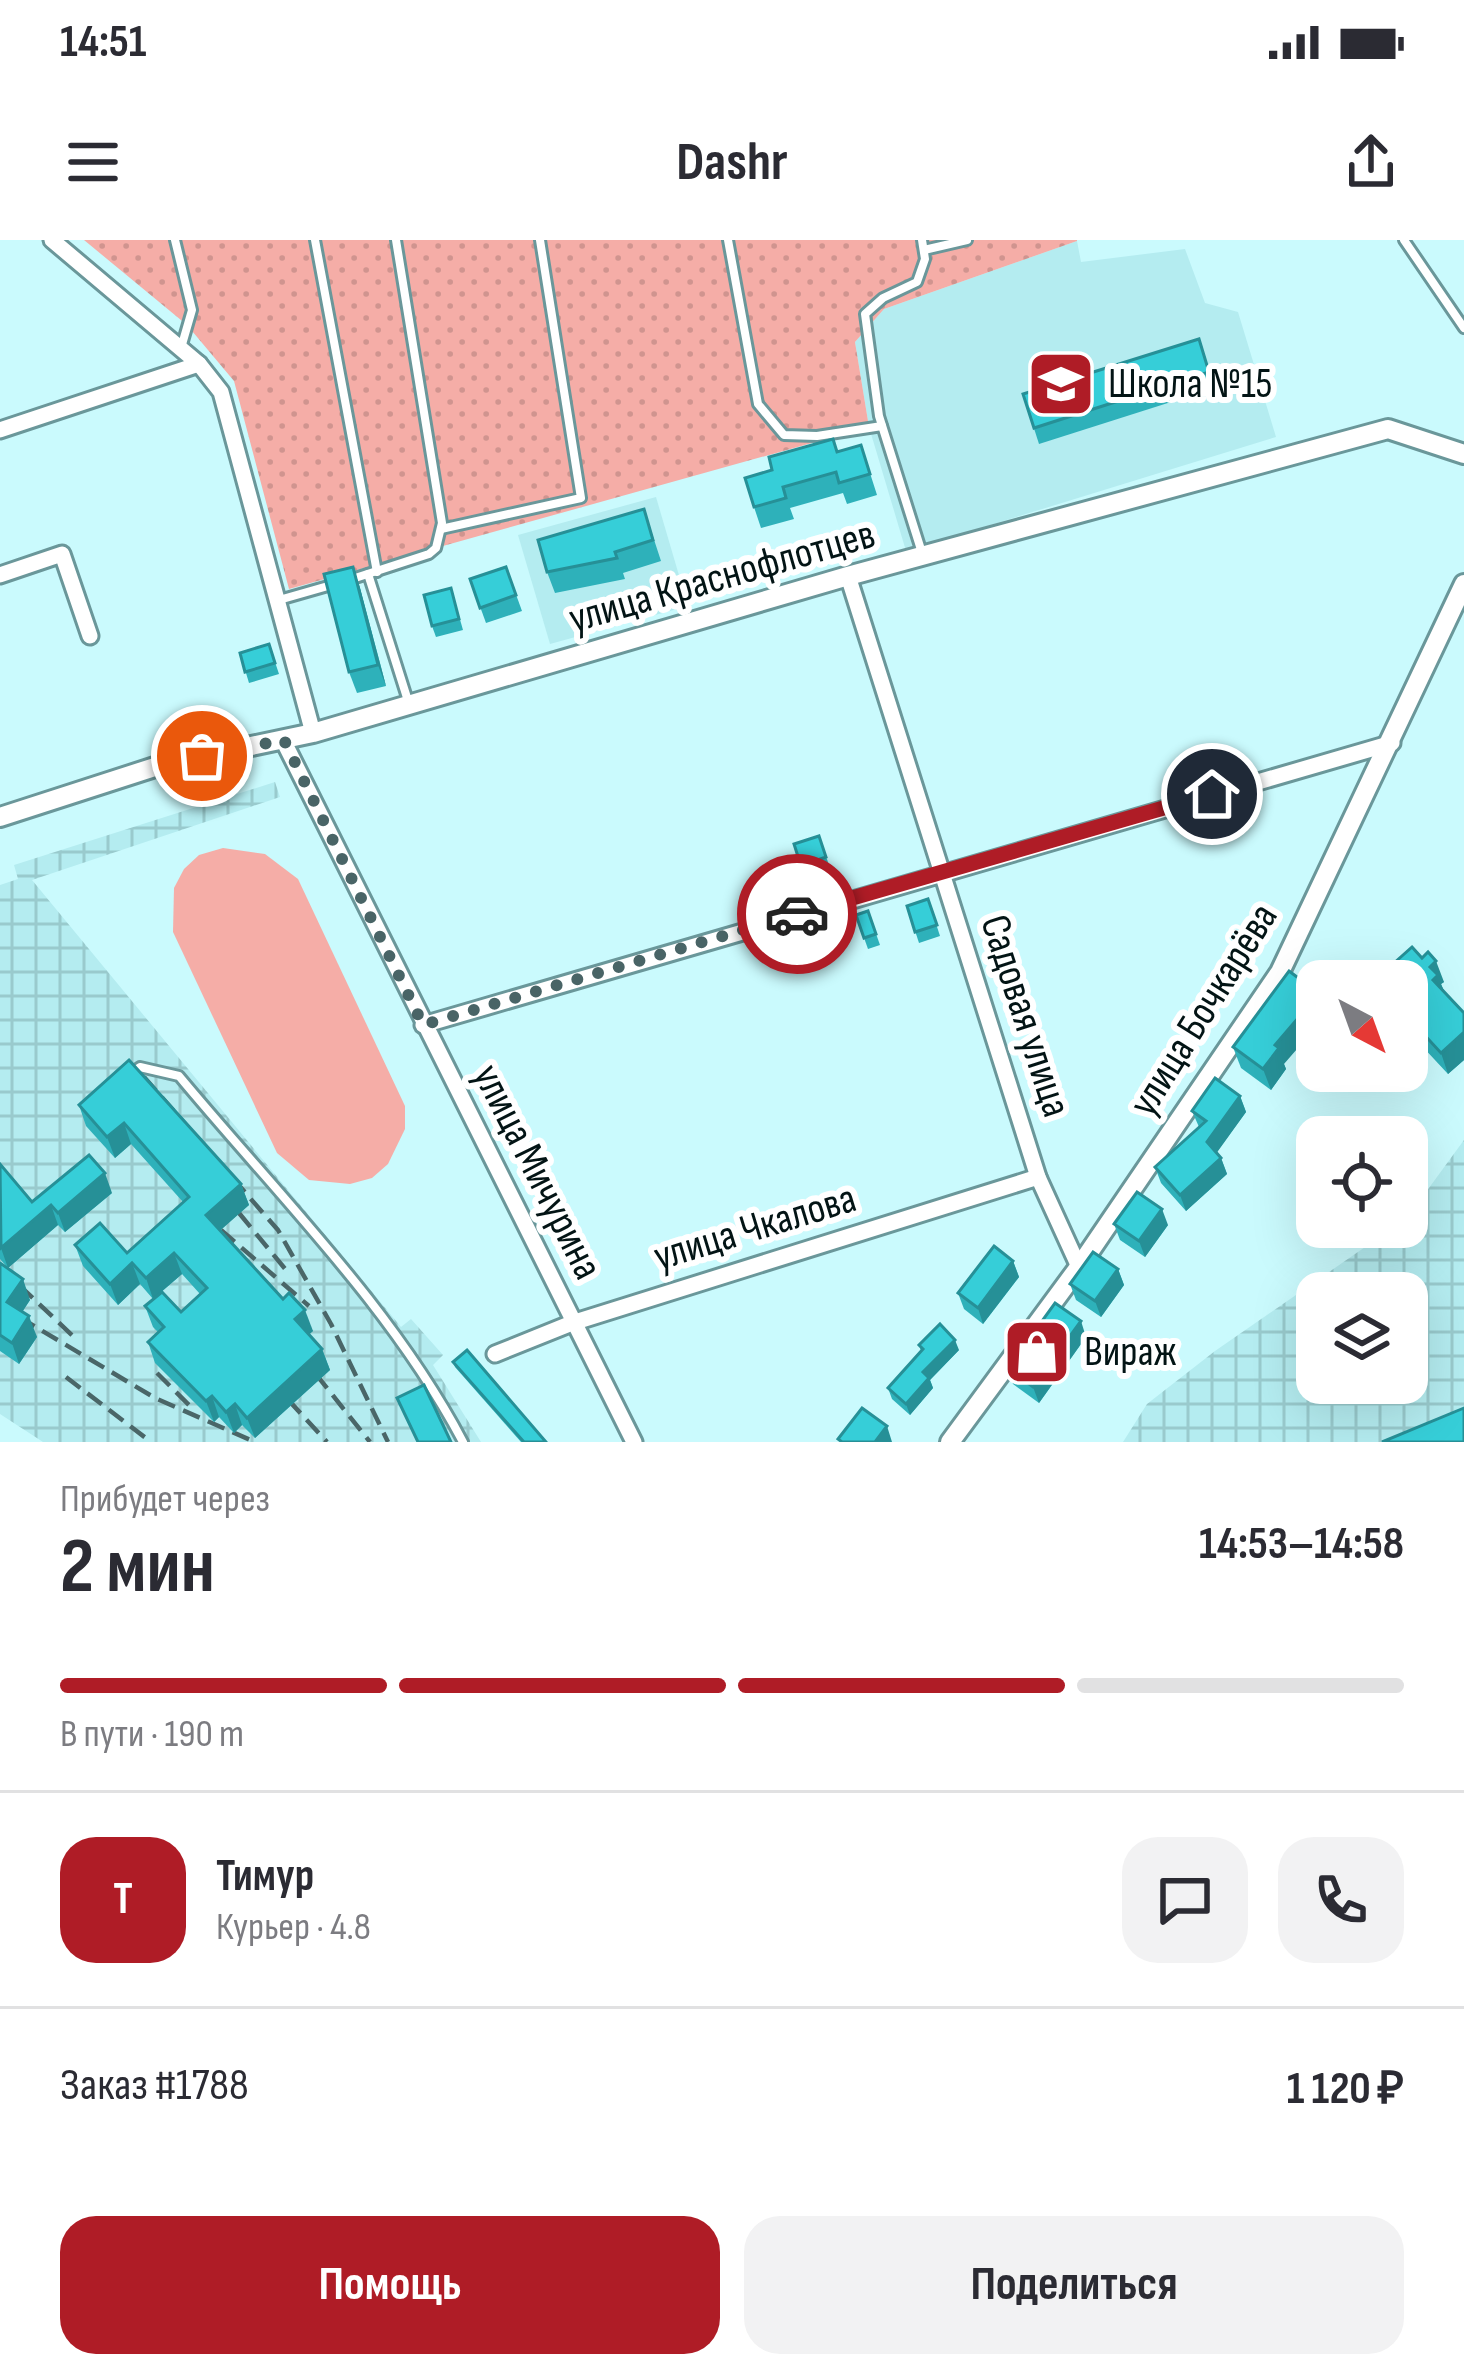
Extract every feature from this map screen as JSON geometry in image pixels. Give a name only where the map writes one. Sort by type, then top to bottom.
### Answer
[{"type":"street","points":[[52,240],[199,364],[221,392],[313,733]]},
{"type":"street","points":[[0,430],[199,364]]},
{"type":"street","name":"улица Краснофлотцев","points":[[0,817],[161,765],[313,733],[848,576],[1388,429],[1464,454]]},
{"type":"street","points":[[0,575],[62,554],[90,636]]},
{"type":"street","name":"Садовая улица","points":[[848,576],[1038,1177],[1079,1267]]},
{"type":"street","name":"улица Бочкарёва","points":[[950,1442],[1079,1267],[1280,972],[1464,584]]},
{"type":"street","name":"улица Мичурина","points":[[284,740],[634,1442]]},
{"type":"street","points":[[423,1025],[1392,742]]},
{"type":"street","name":"улица Чкалова","points":[[495,1354],[572,1322],[1038,1177]]},
{"type":"lane","points":[[175,240],[192,310],[181,349]]},
{"type":"lane","points":[[315,240],[372,573],[410,705]]},
{"type":"lane","points":[[279,600],[429,554],[441,529],[396,240]]},
{"type":"lane","points":[[441,529],[581,497],[540,240]]},
{"type":"lane","points":[[728,240],[758,404],[784,435],[817,436],[882,426]]},
{"type":"lane","points":[[923,557],[882,426],[866,314],[883,298],[917,282],[923,245],[968,240]]},
{"type":"lane","points":[[1404,240],[1464,328]]},
{"type":"lane","points":[[123,1078],[140,1067],[179,1076],[366,1299],[440,1398],[463,1442]]},
{"type":"shaded area","points":[[84,240],[1077,241],[884,309],[855,342],[869,427],[289,589],[234,381],[187,325]]},
{"type":"shaded area","name":"Школа №15","points":[[1077,241],[1081,262],[1185,249],[1205,303],[1238,312],[1276,437],[906,551],[869,427],[855,342],[884,309]]},
{"type":"shaded area","points":[[656,497],[688,606],[550,644],[518,535]]},
{"type":"shaded area","points":[[275,782],[280,797],[32,880],[401,1327],[411,1319],[443,1355],[433,1365],[481,1442],[43,1442],[0,1414],[0,885],[18,879],[14,865]]},
{"type":"shaded area","points":[[223,848],[265,854],[298,879],[405,1106],[405,1129],[388,1164],[372,1178],[350,1184],[309,1180],[277,1153],[173,932],[174,888],[184,869],[199,855]]},
{"type":"shaded area","points":[[1464,1140],[1464,1442],[1123,1442],[1147,1404],[1296,1295],[1296,1404],[1428,1404],[1428,1272],[1329,1272],[1364,1248],[1428,1248],[1428,1189]]},
{"type":"building","points":[[1199,339],[1209,372],[1034,428],[1023,394]]},
{"type":"building","points":[[833,439],[837,452],[861,445],[870,474],[839,483],[836,472],[783,487],[786,498],[754,507],[745,478],[772,470],[769,457]]},
{"type":"building","points":[[644,509],[653,540],[615,552],[617,558],[547,572],[538,540]]},
{"type":"building","points":[[353,567],[378,665],[349,672],[324,574]]},
{"type":"building","points":[[506,567],[516,595],[480,608],[470,579]]},
{"type":"building","points":[[451,588],[459,619],[432,626],[424,595]]},
{"type":"building","points":[[269,644],[275,663],[245,672],[240,653]]},
{"type":"building","points":[[819,836],[826,857],[801,866],[794,844]]},
{"type":"building","points":[[928,899],[937,925],[915,932],[907,906]]},
{"type":"building","points":[[868,911],[876,934],[864,938],[856,915]]},
{"type":"building","points":[[1412,947],[1422,958],[1428,952],[1436,961],[1430,967],[1438,975],[1433,980],[1464,1013],[1464,1032],[1441,1053],[1428,1039],[1428,960],[1397,960]]},
{"type":"building","points":[[1289,971],[1296,976],[1296,1020],[1263,1069],[1233,1047]]},
{"type":"building","points":[[129,1060],[241,1184],[206,1215],[283,1299],[289,1293],[305,1310],[295,1319],[322,1349],[247,1418],[235,1404],[226,1412],[212,1396],[206,1401],[148,1342],[164,1327],[145,1306],[162,1292],[181,1312],[207,1288],[174,1253],[146,1278],[132,1263],[110,1284],[75,1245],[100,1223],[127,1253],[189,1197],[124,1123],[107,1137],[79,1105]]},
{"type":"building","points":[[1215,1078],[1240,1096],[1207,1142],[1221,1158],[1180,1195],[1155,1167],[1206,1121],[1192,1111]]},
{"type":"building","points":[[89,1155],[105,1173],[58,1213],[51,1205],[1,1248],[0,1164],[32,1202]]},
{"type":"building","points":[[1137,1192],[1162,1209],[1139,1241],[1114,1224]]},
{"type":"building","points":[[994,1246],[1013,1261],[978,1308],[958,1293]]},
{"type":"building","points":[[1093,1252],[1118,1269],[1095,1301],[1070,1284]]},
{"type":"building","points":[[0,1263],[23,1279],[7,1302],[29,1316],[12,1343],[0,1335]]},
{"type":"building","points":[[1055,1303],[1081,1321],[1033,1387],[1008,1368]]},
{"type":"building","points":[[940,1324],[955,1340],[923,1372],[929,1378],[906,1404],[888,1388]]},
{"type":"building","points":[[467,1350],[546,1442],[524,1442],[453,1362]]},
{"type":"building","points":[[424,1385],[451,1442],[418,1442],[397,1398]]},
{"type":"building","points":[[862,1408],[887,1426],[875,1442],[842,1442],[838,1439]]},
{"type":"building","points":[[1464,1408],[1464,1442],[1382,1442]]},
{"type":"railway","points":[[144,1077],[278,1230],[331,1324],[388,1442]]},
{"type":"railway","points":[[239,1213],[286,1270]]},
{"type":"railway","points":[[221,1230],[309,1306]]},
{"type":"railway","points":[[0,1267],[74,1337]]},
{"type":"railway","points":[[19,1317],[155,1398],[255,1442]]},
{"type":"railway","points":[[299,1353],[370,1442]]},
{"type":"railway","points":[[157,1373],[191,1407]]},
{"type":"railway","points":[[66,1377],[151,1442]]},
{"type":"railway","points":[[270,1380],[327,1442]]},
{"type":"way so far","points":[[202,756],[284,740],[423,1025],[797,914]]},
{"type":"place","name":"Школа №15","points":[[1061,384]]},
{"type":"place","name":"Вираж","points":[[1037,1352]]},
{"type":"route","points":[[797,914],[1212,794]]}]
